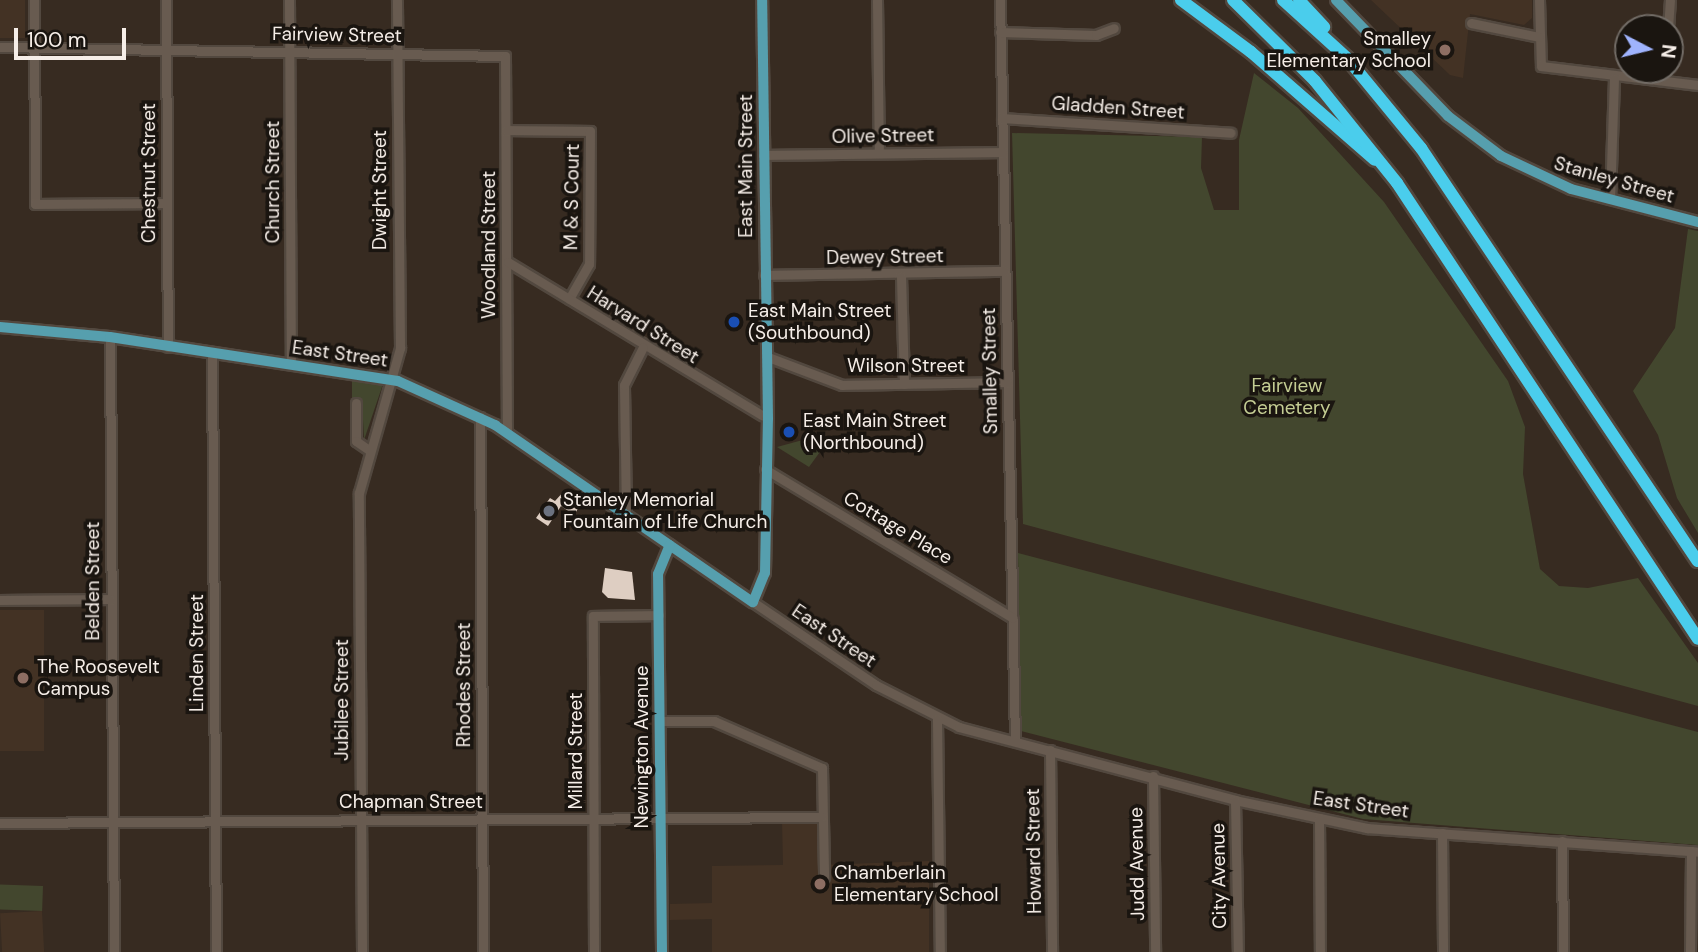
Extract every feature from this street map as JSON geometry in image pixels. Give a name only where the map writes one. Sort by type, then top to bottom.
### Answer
[{"type":"highway","points":[[1181,0],[1251,52],[1347,140],[1384,166]]},
{"type":"highway","points":[[1233,0],[1297,62],[1384,166],[1698,639]]},
{"type":"highway","points":[[1283,0],[1347,58]]},
{"type":"highway","points":[[1299,0],[1440,174],[1698,561]]},
{"type":"main road","name":"East Main Street","points":[[762,0],[765,333],[762,415],[765,428]]},
{"type":"main road","name":"Stanley Street","points":[[1336,0],[1472,136],[1532,173],[1610,200],[1698,222]]},
{"type":"main road","name":"East Street","points":[[0,327],[110,337],[392,379],[480,417],[507,433],[753,602]]},
{"type":"main road","name":"East Main Street","points":[[753,602],[765,576],[768,357],[765,333]]},
{"type":"main road","name":"Newington Avenue","points":[[662,952],[659,566],[670,545]]},
{"type":"street","points":[[34,0],[35,204],[167,204]]},
{"type":"street","name":"Chestnut Street","points":[[166,0],[168,347]]},
{"type":"street","name":"Church Street","points":[[289,0],[291,364]]},
{"type":"street","name":"Dwight Street","points":[[392,379],[400,339],[397,0]]},
{"type":"street","points":[[877,0],[879,153]]},
{"type":"street","name":"Smalley Street","points":[[1000,0],[1015,741]]},
{"type":"street","points":[[1539,0],[1541,66],[1614,78],[1610,200]]},
{"type":"street","points":[[1471,23],[1539,37]]},
{"type":"street","points":[[1000,32],[1096,34],[1114,28]]},
{"type":"street","name":"Fairview Street","points":[[0,47],[505,56]]},
{"type":"street","name":"Woodland Street","points":[[505,56],[507,433]]},
{"type":"street","name":"Gladden Street","points":[[1002,118],[1231,133]]},
{"type":"street","name":"M & S Court","points":[[506,130],[590,131],[589,264],[569,299]]},
{"type":"street","name":"Olive Street","points":[[763,155],[1003,152]]},
{"type":"street","name":"Harvard Street","points":[[508,262],[643,347],[762,415]]},
{"type":"street","name":"Dewey Street","points":[[764,275],[901,276],[1005,271]]},
{"type":"street","points":[[901,276],[904,384]]},
{"type":"street","name":"Belden Street","points":[[110,337],[114,952]]},
{"type":"street","points":[[626,514],[624,386],[643,347]]},
{"type":"street","name":"Linden Street","points":[[212,354],[216,952]]},
{"type":"street","name":"Wilson Street","points":[[768,357],[842,385],[1007,382]]},
{"type":"street","name":"Jubilee Street","points":[[362,952],[359,493],[369,450],[392,379]]},
{"type":"street","points":[[356,403],[356,441],[369,450]]},
{"type":"street","name":"Rhodes Street","points":[[480,417],[483,952]]},
{"type":"street","name":"Cottage Place","points":[[765,468],[1013,618]]},
{"type":"street","points":[[0,600],[110,599]]},
{"type":"street","name":"East Street","points":[[753,602],[937,719],[1235,800],[1319,818],[1442,833],[1694,851]]},
{"type":"street","name":"Millard Street","points":[[594,952],[593,616],[659,615]]},
{"type":"street","points":[[937,719],[940,952]]},
{"type":"street","points":[[660,721],[714,721],[822,768],[824,877]]},
{"type":"street","name":"Howard Street","points":[[1051,750],[1052,952]]},
{"type":"street","name":"Judd Avenue","points":[[1153,776],[1156,952]]},
{"type":"street","name":"City Avenue","points":[[1235,800],[1238,952]]},
{"type":"street","name":"Chapman Street","points":[[0,823],[822,817]]},
{"type":"street","points":[[1319,818],[1320,952]]},
{"type":"street","points":[[1442,833],[1443,952]]},
{"type":"street","points":[[1562,841],[1563,952]]},
{"type":"street","points":[[1690,952],[1694,851]]},
{"type":"shaded area","points":[[0,0],[25,0],[25,38],[0,38]]},
{"type":"shaded area","name":"Smalley Elementary School","points":[[1371,0],[1532,0],[1532,18],[1524,25],[1470,14],[1463,78],[1450,75]]},
{"type":"shaded area","name":"The Roosevelt Campus","points":[[0,610],[44,610],[44,751],[0,751]]},
{"type":"shaded area","name":"Chamberlain Elementary School","points":[[782,822],[819,823],[821,865],[929,861],[929,952],[712,952],[712,919],[670,920],[670,904],[712,903],[712,866],[783,865]]},
{"type":"shaded area","points":[[42,911],[44,952],[2,952],[0,913]]},
{"type":"green space","name":"Fairview Cemetery","points":[[1254,73],[1298,108],[1384,202],[1508,381],[1525,427],[1523,474],[1540,569],[1559,586],[1588,588],[1638,578],[1698,663],[1698,706],[1023,524],[1012,133],[1202,137],[1201,168],[1214,210],[1239,210],[1239,140]]},
{"type":"green space","points":[[1688,229],[1698,231],[1698,533],[1677,498],[1658,435],[1633,391],[1675,328]]},
{"type":"green space","points":[[352,377],[383,384],[364,440],[362,399],[352,398]]},
{"type":"green space","points":[[810,438],[825,445],[809,467],[777,447]]},
{"type":"green space","points":[[1018,553],[1698,732],[1698,845],[1363,819],[1021,731]]},
{"type":"green space","points":[[0,884],[43,886],[42,911],[0,910]]},
{"type":"building","name":"Stanley Memorial Fountain of Life Church","points":[[565,490],[581,504],[574,515],[561,506],[548,526],[536,518],[550,498],[555,501]]},
{"type":"building","points":[[605,568],[632,572],[635,600],[608,598],[602,592]]},
{"type":"place","name":"Smalley Elementary School","points":[[1445,50]]},
{"type":"place","name":"East Main Street (Southbound)","points":[[734,322]]},
{"type":"place","name":"East Main Street (Northbound)","points":[[789,432]]},
{"type":"place","name":"Stanley Memorial Fountain of Life Church","points":[[549,511]]},
{"type":"place","name":"The Roosevelt Campus","points":[[23,678]]},
{"type":"place","name":"Chamberlain Elementary School","points":[[820,884]]}]
